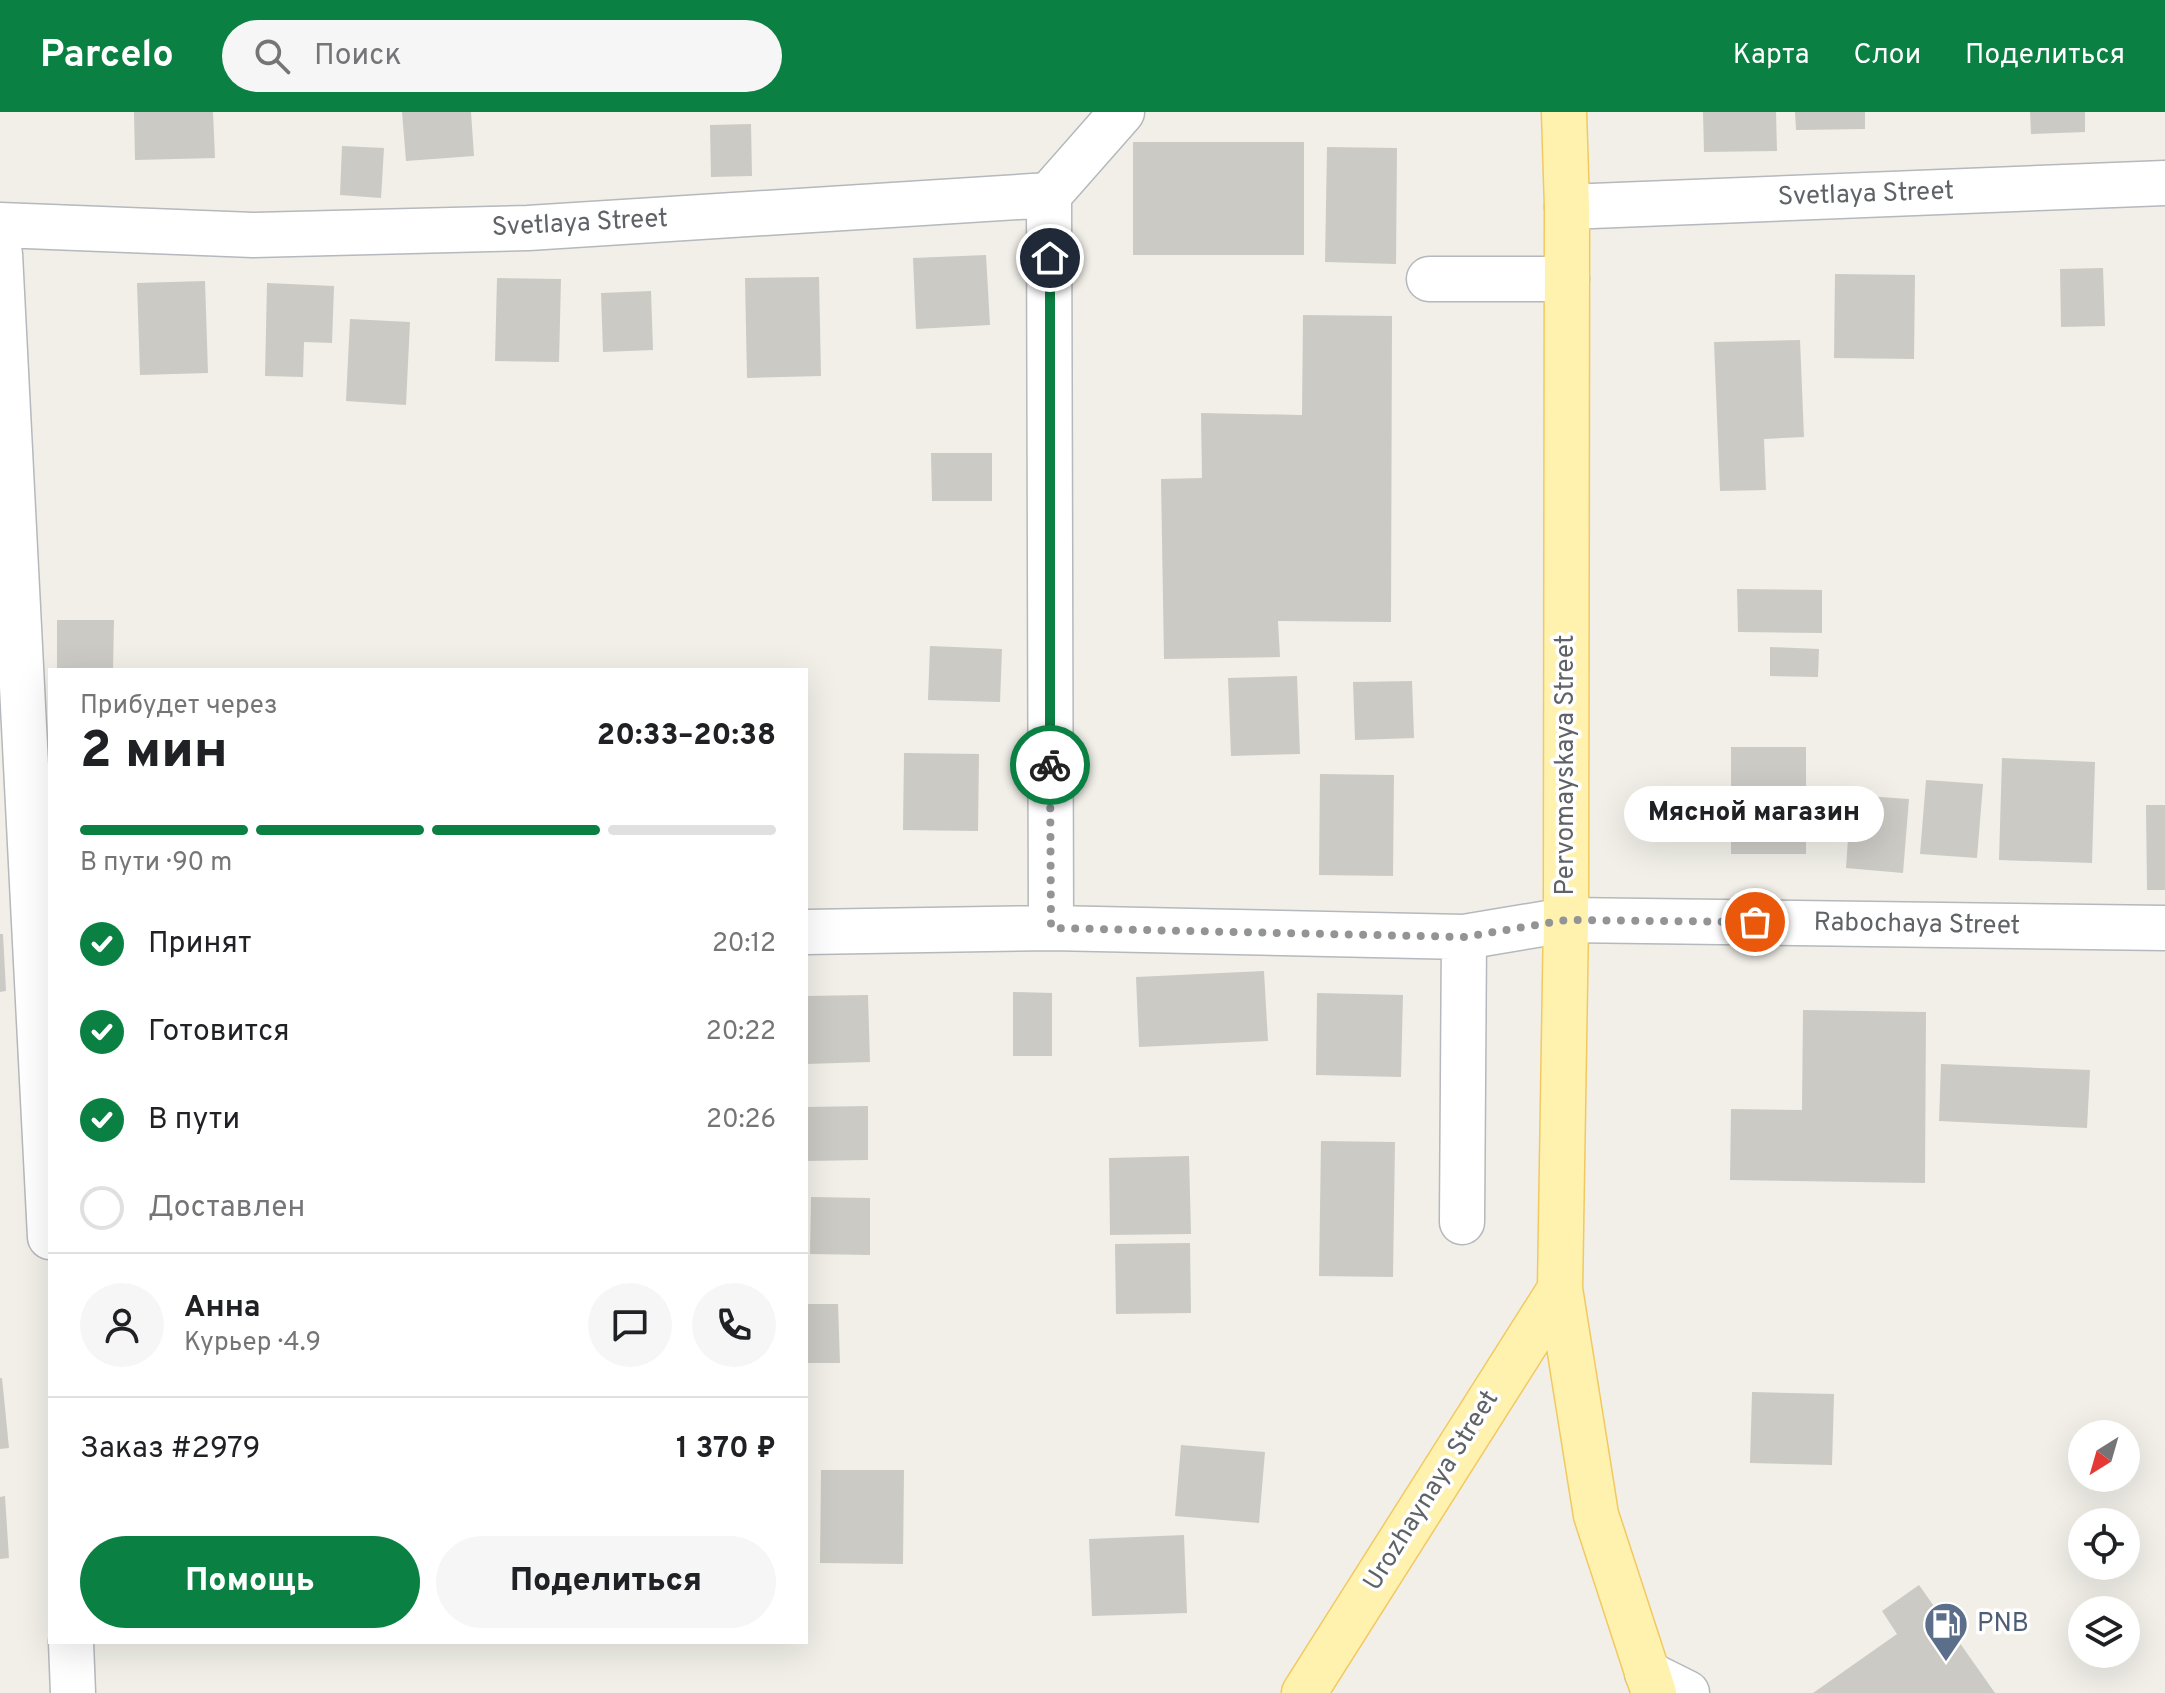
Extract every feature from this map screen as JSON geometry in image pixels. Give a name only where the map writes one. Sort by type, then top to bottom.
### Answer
[{"type":"main road","name":"Pervomayskaya Street","points":[[1564,112],[1567,207],[1566,920],[1560,1289],[1596,1515],[1651,1683]]},
{"type":"main road","name":"Urozhaynaya Street","points":[[1304,1693],[1560,1289]]},
{"type":"street","points":[[1051,928],[1049,195],[1122,112]]},
{"type":"street","name":"Svetlaya Street","points":[[1567,207],[2165,183]]},
{"type":"street","name":"Svetlaya Street","points":[[0,225],[253,235],[528,228],[1049,195]]},
{"type":"street","points":[[0,254],[28,901],[48,1206]]},
{"type":"street","points":[[1429,279],[1567,279]]},
{"type":"street","name":"Rabochaya Street","points":[[808,932],[1051,928],[1464,937],[1566,920],[2165,928]]},
{"type":"street","points":[[1462,1222],[1464,937]]},
{"type":"street","points":[[71,1644],[73,1693]]},
{"type":"street","points":[[1651,1683],[1687,1693]]},
{"type":"building","points":[[134,112],[213,112],[215,158],[135,160]]},
{"type":"building","points":[[402,112],[471,112],[474,156],[406,161]]},
{"type":"building","points":[[1703,112],[1776,112],[1777,151],[1704,152]]},
{"type":"building","points":[[1795,112],[1865,112],[1865,129],[1796,130]]},
{"type":"building","points":[[2030,112],[2085,112],[2085,132],[2031,134]]},
{"type":"building","points":[[751,124],[752,176],[711,177],[710,125]]},
{"type":"building","points":[[1133,142],[1304,142],[1304,255],[1133,255]]},
{"type":"building","points":[[342,146],[384,148],[381,198],[340,195]]},
{"type":"building","points":[[1327,147],[1397,148],[1396,264],[1325,262]]},
{"type":"building","points":[[986,255],[990,325],[916,329],[913,258]]},
{"type":"building","points":[[2103,268],[2105,326],[2061,327],[2060,269]]},
{"type":"building","points":[[1835,274],[1915,275],[1914,359],[1834,358]]},
{"type":"building","points":[[819,277],[821,376],[747,378],[745,278]]},
{"type":"building","points":[[497,278],[561,279],[559,362],[495,361]]},
{"type":"building","points":[[205,281],[208,373],[140,375],[137,283]]},
{"type":"building","points":[[267,283],[334,286],[332,343],[304,342],[303,377],[265,376]]},
{"type":"building","points":[[651,291],[653,350],[603,352],[601,293]]},
{"type":"building","points":[[1303,315],[1392,316],[1391,622],[1278,621],[1280,657],[1164,659],[1161,479],[1202,478],[1201,413],[1302,415]]},
{"type":"building","points":[[350,319],[410,322],[406,405],[346,401]]},
{"type":"building","points":[[1800,340],[1804,437],[1764,439],[1766,490],[1720,491],[1714,342]]},
{"type":"building","points":[[931,453],[992,453],[992,501],[932,501]]},
{"type":"building","points":[[1737,589],[1822,590],[1822,633],[1738,632]]},
{"type":"building","points":[[57,620],[114,620],[113,668],[57,668]]},
{"type":"building","points":[[930,646],[1002,649],[1000,702],[928,700]]},
{"type":"building","points":[[1770,647],[1819,649],[1818,677],[1770,676]]},
{"type":"building","points":[[1297,676],[1300,754],[1231,756],[1228,678]]},
{"type":"building","points":[[1412,681],[1414,738],[1355,740],[1353,682]]},
{"type":"building","points":[[1731,747],[1806,747],[1806,854],[1731,854]]},
{"type":"building","points":[[904,753],[979,754],[978,831],[903,830]]},
{"type":"building","points":[[2002,758],[2095,762],[2092,863],[1999,860]]},
{"type":"building","points":[[1320,774],[1394,775],[1393,876],[1319,875]]},
{"type":"building","points":[[1926,780],[1983,784],[1977,858],[1920,854]]},
{"type":"building","points":[[1851,795],[1909,799],[1903,873],[1846,868]]},
{"type":"building","points":[[2146,805],[2165,805],[2165,890],[2147,890]]},
{"type":"building","points":[[0,934],[3,934],[6,991],[0,992]]},
{"type":"building","points":[[1264,971],[1268,1041],[1139,1047],[1136,977]]},
{"type":"building","points":[[1013,992],[1052,993],[1052,1056],[1013,1056]]},
{"type":"building","points":[[1317,993],[1403,995],[1401,1077],[1316,1075]]},
{"type":"building","points":[[868,995],[870,1062],[808,1064],[808,996]]},
{"type":"building","points":[[1803,1010],[1926,1012],[1925,1183],[1730,1180],[1731,1109],[1802,1110]]},
{"type":"building","points":[[1941,1064],[2090,1070],[2087,1128],[1939,1121]]},
{"type":"building","points":[[868,1106],[868,1160],[808,1161],[808,1107]]},
{"type":"building","points":[[1321,1141],[1395,1142],[1393,1277],[1319,1276]]},
{"type":"building","points":[[1189,1156],[1191,1234],[1110,1235],[1109,1158]]},
{"type":"building","points":[[811,1197],[870,1198],[870,1255],[810,1254]]},
{"type":"building","points":[[1190,1243],[1191,1313],[1116,1314],[1115,1244]]},
{"type":"building","points":[[808,1304],[838,1304],[840,1363],[808,1363]]},
{"type":"building","points":[[0,1378],[9,1448],[0,1449]]},
{"type":"building","points":[[1752,1392],[1834,1394],[1832,1465],[1750,1463]]},
{"type":"building","points":[[1181,1445],[1265,1452],[1259,1523],[1175,1516]]},
{"type":"building","points":[[821,1470],[904,1470],[903,1564],[820,1563]]},
{"type":"building","points":[[5,1496],[9,1558],[0,1559],[0,1497]]},
{"type":"building","points":[[1184,1535],[1187,1613],[1092,1616],[1089,1539]]},
{"type":"building","points":[[1919,1585],[1995,1693],[1813,1693],[1897,1634],[1882,1611]]},
{"type":"way so far","points":[[1050,765],[1051,928],[1464,937],[1566,920],[1755,922]]},
{"type":"place","name":"Мясной магазин","points":[[1755,922]]},
{"type":"place","name":"PNB","points":[[1946,1663]]},
{"type":"route","points":[[1050,258],[1050,765]]}]
